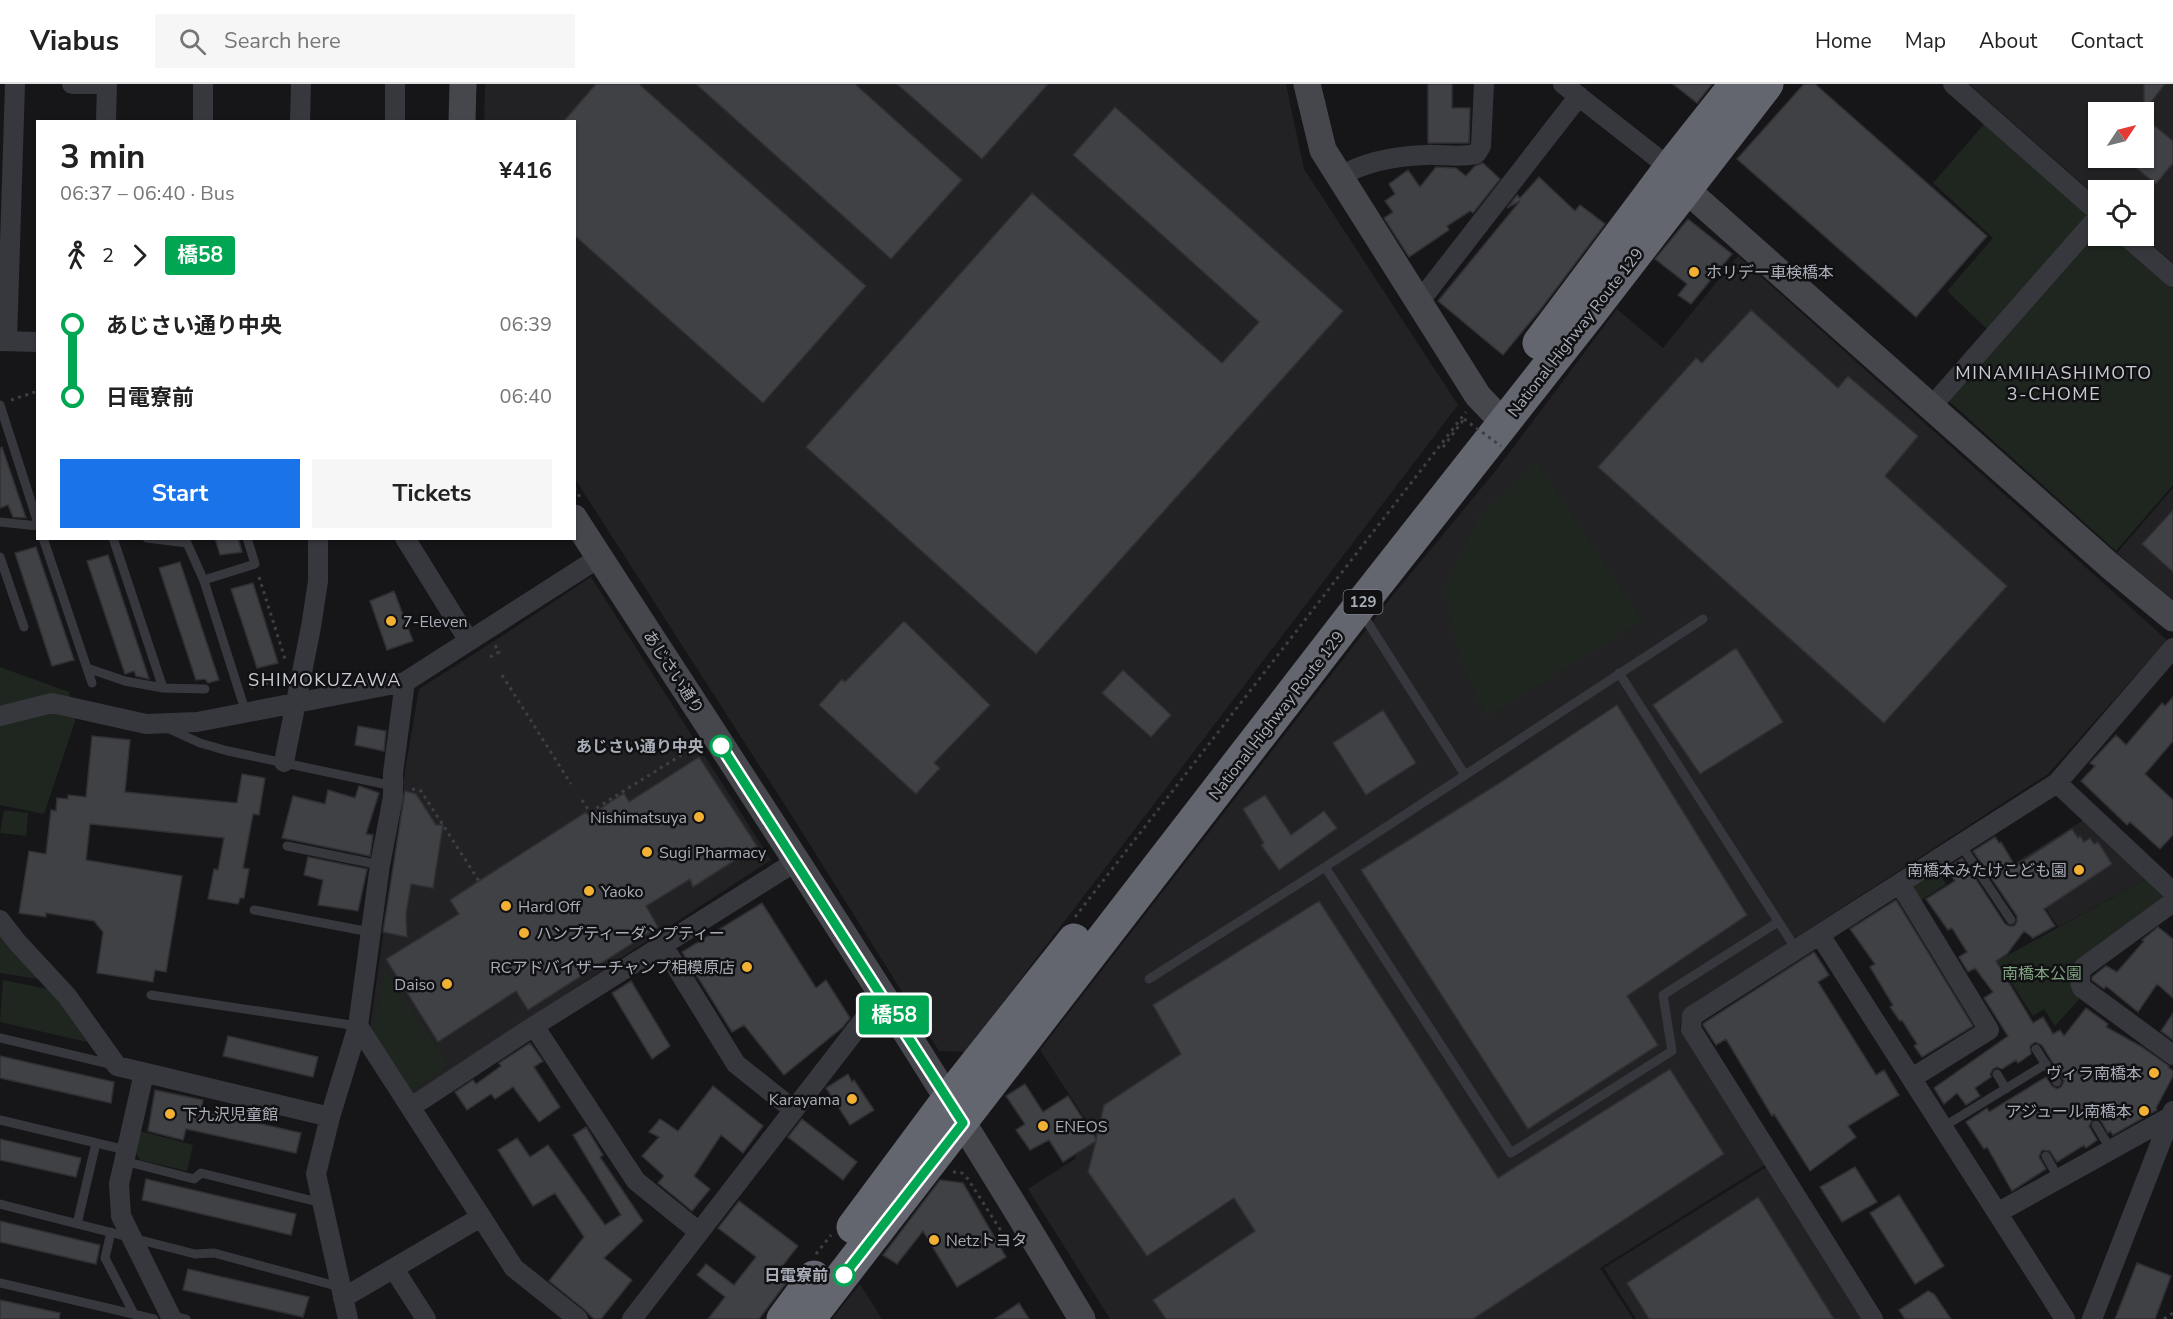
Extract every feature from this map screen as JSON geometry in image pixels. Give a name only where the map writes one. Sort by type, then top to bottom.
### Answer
[{"type":"highway","name":"National Highway Route 129","points":[[1679,179],[1736,84]]},
{"type":"highway","name":"National Highway Route 129","points":[[783,1319],[955,1111],[1358,608],[1679,179],[1767,84]]},
{"type":"highway","name":"National Highway Route 129","points":[[809,1319],[955,1111],[1148,847],[1493,426]]},
{"type":"street","points":[[15,84],[3,341],[36,342]]},
{"type":"street","points":[[72,84],[107,84],[106,120]]},
{"type":"street","points":[[203,84],[203,120]]},
{"type":"street","points":[[300,120],[301,84]]},
{"type":"street","points":[[394,120],[395,84]]},
{"type":"street","points":[[462,120],[463,84]]},
{"type":"street","points":[[1307,84],[1323,150],[1478,396],[1493,426]]},
{"type":"street","points":[[1339,177],[1359,167],[1395,158],[1476,154],[1481,146],[1484,84]]},
{"type":"street","points":[[1563,84],[1679,179],[1931,407],[2109,565],[2173,618]]},
{"type":"street","points":[[1953,84],[2088,203]]},
{"type":"street","points":[[1419,302],[1579,96]]},
{"type":"street","points":[[1931,407],[2088,228]]},
{"type":"street","points":[[2137,246],[2173,277]]},
{"type":"street","name":"あじさい通り","points":[[576,521],[955,1111],[1082,1319]]},
{"type":"street","points":[[284,762],[295,704],[292,672],[318,581],[318,540]]},
{"type":"street","points":[[406,540],[469,641]]},
{"type":"street","points":[[0,716],[52,703],[146,724],[197,722],[405,682],[600,557]]},
{"type":"street","points":[[1874,1319],[1691,1029],[1692,1016],[2057,783],[2173,648]]},
{"type":"street","points":[[348,1319],[316,1174],[330,1117],[358,1026],[380,865],[393,797],[402,788],[405,682]]},
{"type":"street","points":[[2057,783],[2173,892]]},
{"type":"street","points":[[411,1107],[662,944],[795,861]]},
{"type":"street","points":[[1900,884],[1989,1030],[1912,1078]]},
{"type":"street","points":[[2173,902],[2084,967],[2081,970],[2080,981],[2082,988],[2173,1055]]},
{"type":"street","points":[[0,920],[67,996],[117,1066],[330,1117]]},
{"type":"street","points":[[1820,935],[2065,1319]]},
{"type":"street","points":[[662,944],[736,1064],[794,1110]]},
{"type":"street","points":[[632,1319],[882,996]]},
{"type":"street","points":[[358,1026],[514,1268],[578,1319]]},
{"type":"street","points":[[534,1026],[636,1181],[699,1232]]},
{"type":"street","points":[[144,1073],[119,1184],[122,1216],[171,1318]]},
{"type":"street","points":[[1997,1213],[2172,1114]]},
{"type":"street","points":[[2092,1319],[2172,1114]]},
{"type":"street","points":[[341,1293],[394,1269],[481,1217]]},
{"type":"street","points":[[394,1269],[426,1319]]},
{"type":"lane","points":[[0,405],[36,518]]},
{"type":"lane","points":[[0,522],[36,524]]},
{"type":"lane","points":[[44,540],[92,683]]},
{"type":"lane","points":[[114,540],[163,688]]},
{"type":"lane","points":[[181,540],[187,543],[204,580],[246,713]]},
{"type":"lane","points":[[204,580],[255,564],[248,540]]},
{"type":"lane","points":[[0,557],[24,627]]},
{"type":"lane","points":[[1358,608],[1465,775]]},
{"type":"lane","points":[[1149,979],[1325,867],[1703,619]]},
{"type":"lane","points":[[87,668],[125,681],[163,688],[205,689]]},
{"type":"lane","points":[[1620,673],[1796,949]]},
{"type":"lane","points":[[160,724],[200,743],[402,788]]},
{"type":"lane","points":[[1961,845],[2011,920]]},
{"type":"lane","points":[[287,846],[380,865]]},
{"type":"lane","points":[[1325,867],[1511,1153],[1672,1051],[1663,994],[1778,922]]},
{"type":"lane","points":[[254,910],[370,932]]},
{"type":"lane","points":[[151,995],[358,1026]]},
{"type":"lane","points":[[0,1038],[117,1066]]},
{"type":"lane","points":[[2036,1049],[2057,1082]]},
{"type":"lane","points":[[1943,1127],[2046,1064]]},
{"type":"lane","points":[[1997,1074],[2006,1089]]},
{"type":"lane","points":[[0,1120],[96,1143],[125,1156],[194,1179],[201,1173],[322,1203]]},
{"type":"lane","points":[[2096,1125],[2110,1150]]},
{"type":"lane","points":[[77,1224],[96,1143]]},
{"type":"lane","points":[[2046,1156],[2059,1179]]},
{"type":"lane","points":[[0,1204],[195,1254],[214,1253],[341,1293]]},
{"type":"lane","points":[[111,1232],[105,1258],[134,1314]]},
{"type":"lane","points":[[0,1283],[134,1314],[171,1318]]},
{"type":"path","points":[[9,400],[36,392]]},
{"type":"path","points":[[1443,447],[1464,419],[1493,426]]},
{"type":"path","points":[[1493,426],[1497,455]]},
{"type":"path","points":[[1071,922],[1493,426]]},
{"type":"path","points":[[255,564],[292,672]]},
{"type":"path","points":[[490,657],[499,652],[491,639]]},
{"type":"path","points":[[240,691],[282,679],[292,672]]},
{"type":"path","points":[[282,679],[292,672]]},
{"type":"path","points":[[502,675],[571,784]]},
{"type":"path","points":[[590,813],[696,745],[701,753]]},
{"type":"path","points":[[402,788],[421,791],[479,881]]},
{"type":"path","points":[[582,800],[597,823]]},
{"type":"path","points":[[949,1172],[962,1173],[968,1179],[1013,1249]]},
{"type":"path","points":[[2164,1319],[2173,1313]]},
{"type":"shaded area","points":[[485,84],[1286,84],[1304,169],[1458,405],[965,1052],[939,1051],[797,824],[576,481],[576,120],[484,120]]},
{"type":"shaded area","points":[[1969,84],[2173,84],[2173,263],[2153,246],[2154,180],[2088,180],[2088,189]]},
{"type":"shaded area","points":[[1738,256],[2167,640],[2048,774],[1683,1011],[1680,1027],[1766,1164],[1600,1268],[1633,1319],[1110,1319],[1028,1189],[1075,1159],[1086,1120],[1040,1050],[1393,595],[1497,469],[1617,309],[1663,348]]},
{"type":"shaded area","points":[[2173,488],[2173,601],[2117,553]]},
{"type":"shaded area","points":[[591,577],[771,860],[410,1096],[369,1034],[404,790],[403,782],[419,689]]},
{"type":"shaded area","name":"南橋本みたけこども園","points":[[2085,819],[2146,878],[2058,927],[2016,862]]},
{"type":"shaded area","points":[[1768,1166],[1864,1319],[1636,1319],[1604,1268]]},
{"type":"shaded area","points":[[860,1284],[882,1319],[832,1319]]},
{"type":"green space","points":[[1984,124],[2088,217],[1988,330],[1947,291],[1993,238],[1933,183]]},
{"type":"green space","points":[[2088,240],[2088,246],[2124,246],[2173,288],[2173,485],[2116,551],[1950,402],[1949,396]]},
{"type":"green space","points":[[1537,462],[1643,620],[1486,718],[1457,649],[1445,589],[1479,516]]},
{"type":"green space","points":[[0,667],[69,692],[75,721],[44,814],[0,805]]},
{"type":"green space","points":[[4,810],[28,813],[26,836],[0,833]]},
{"type":"green space","points":[[1937,869],[1946,884],[1918,902],[1912,892],[1913,884]]},
{"type":"green space","name":"南橋本公園","points":[[2149,876],[2168,894],[2079,966],[2082,996],[2055,1026],[2044,1009],[2033,1016],[1997,961]]},
{"type":"green space","points":[[0,932],[45,980],[0,973]]},
{"type":"green space","points":[[385,970],[449,1065],[411,1091],[372,1034]]},
{"type":"green space","points":[[3,980],[52,990],[87,1042],[0,1022]]},
{"type":"green space","points":[[140,1131],[193,1145],[187,1171],[140,1160],[135,1152]]},
{"type":"building","points":[[596,84],[639,84],[866,286],[763,403],[576,237],[576,120],[565,120]]},
{"type":"building","points":[[696,84],[855,84],[962,180],[891,259]]},
{"type":"building","points":[[897,84],[1048,84],[982,159]]},
{"type":"building","points":[[1428,84],[1452,84],[1452,108],[1470,108],[1469,143],[1428,143]]},
{"type":"building","points":[[1673,84],[1712,84],[1697,103]]},
{"type":"building","points":[[1804,84],[1815,84],[1987,236],[1916,317],[1737,159]]},
{"type":"building","points":[[2144,84],[2165,84],[2151,102],[2144,102]]},
{"type":"building","points":[[1115,107],[1343,311],[1036,654],[806,447],[1032,193],[1222,363],[1259,322],[1073,155]]},
{"type":"building","points":[[2154,125],[2173,141],[2173,163],[2156,184],[2154,180],[2136,168],[2154,168]]},
{"type":"building","points":[[1483,163],[1500,179],[1473,213],[1470,211],[1447,226],[1449,230],[1409,257],[1384,218],[1393,212],[1385,201],[1395,194],[1389,184],[1408,170],[1420,187],[1436,167],[1456,168],[1466,176],[1475,166]]},
{"type":"building","points":[[1539,177],[1575,211],[1580,205],[1605,224],[1503,355],[1438,301],[1520,201],[1507,208],[1517,195],[1520,198]]},
{"type":"building","name":"ホリデー車検橋本","points":[[1688,219],[1732,254],[1691,304],[1678,295],[1687,284],[1655,259]]},
{"type":"building","points":[[1751,310],[1838,388],[1848,376],[1918,436],[1885,476],[2007,586],[1884,723],[1598,467],[1696,358],[1702,363]]},
{"type":"building","points":[[2,447],[26,518],[13,517],[8,505],[0,508],[0,448]]},
{"type":"building","points":[[2173,510],[2173,572],[2142,544]]},
{"type":"building","points":[[216,540],[239,540],[242,552],[220,555]]},
{"type":"building","points":[[36,547],[74,660],[52,666],[15,553]]},
{"type":"building","points":[[108,555],[149,679],[136,676],[134,671],[125,674],[87,561]]},
{"type":"building","points":[[180,562],[219,680],[208,683],[205,679],[196,680],[159,568]]},
{"type":"building","points":[[253,583],[278,663],[257,668],[231,589]]},
{"type":"building","name":"7-Eleven","points":[[394,591],[413,641],[387,650],[370,601]]},
{"type":"building","points":[[904,621],[990,705],[934,763],[940,768],[916,794],[819,705],[842,679],[845,682]]},
{"type":"building","points":[[1736,648],[1783,722],[1700,774],[1653,705]]},
{"type":"building","points":[[1123,670],[1171,715],[1151,737],[1102,693]]},
{"type":"building","points":[[2173,697],[2173,741],[2145,774],[2173,800],[2173,835],[2160,849],[2130,822],[2127,825],[2081,781],[2095,766],[2090,763],[2116,735],[2126,745],[2162,703],[2165,706]]},
{"type":"building","points":[[1617,705],[1747,915],[1627,996],[1658,1045],[1528,1129],[1361,870],[1501,782]]},
{"type":"building","points":[[1383,710],[1416,763],[1366,795],[1333,743]]},
{"type":"building","points":[[358,726],[386,731],[384,751],[355,745]]},
{"type":"building","points":[[92,736],[130,740],[125,792],[237,803],[242,774],[265,778],[259,815],[253,814],[243,868],[249,869],[244,898],[240,898],[238,904],[208,899],[214,869],[218,870],[224,838],[90,824],[86,860],[182,876],[166,972],[155,970],[153,982],[97,973],[103,932],[94,921],[46,913],[46,917],[19,913],[29,851],[46,854],[51,810],[56,811],[57,798],[68,799],[68,795],[86,797]]},
{"type":"building","points":[[699,757],[757,846],[693,887],[690,879],[646,906],[658,927],[528,1010],[516,991],[438,1042],[386,959],[459,914],[450,900],[479,881],[586,812],[589,816],[624,793],[629,802]]},
{"type":"building","points":[[359,786],[379,793],[366,834],[373,835],[370,856],[282,838],[293,796],[325,804],[328,790],[355,798]]},
{"type":"building","points":[[405,791],[416,794],[436,825],[443,825],[433,888],[411,884],[406,914],[407,937],[383,932]]},
{"type":"building","points":[[1265,795],[1291,835],[1324,811],[1337,828],[1279,870],[1261,845],[1264,843],[1243,809]]},
{"type":"building","points":[[2072,829],[2084,842],[2090,838],[2094,844],[2098,842],[2112,864],[2044,909],[2055,926],[2033,938],[2024,931],[2007,954],[1996,961],[2033,1023],[2043,1017],[2053,1034],[2060,1030],[2064,1036],[2086,1008],[2108,1024],[2106,1027],[2142,1047],[2169,1066],[2173,1071],[2173,1076],[2157,1110],[2113,1135],[2110,1131],[2108,1133],[2100,1119],[2093,1119],[2089,1126],[2097,1140],[2086,1148],[2084,1145],[2057,1162],[2050,1151],[2042,1150],[2039,1157],[2046,1169],[2012,1191],[1987,1147],[1984,1149],[1966,1122],[1987,1108],[1989,1112],[2046,1077],[2057,1089],[2064,1081],[2042,1045],[2035,1042],[2030,1046],[2031,1054],[2018,1063],[2016,1060],[2002,1069],[1997,1067],[1993,1069],[1991,1077],[1975,1088],[1980,1096],[1966,1105],[1957,1093],[1944,1104],[1934,1088],[2008,1036],[1984,998],[1993,992],[1975,968],[1968,972],[1959,957],[1967,952],[1952,928],[1948,930],[1926,899],[1955,881],[1947,868],[1962,858],[2005,924],[2014,926],[2017,916],[1973,851],[1995,837],[1999,843],[2001,842],[2015,866]]},
{"type":"building","points":[[308,857],[367,869],[358,911],[318,905],[323,880],[304,875]]},
{"type":"building","points":[[1896,900],[1973,1026],[1922,1057],[1914,1046],[1917,1044],[1902,1020],[1900,1021],[1890,1007],[1893,1005],[1870,967],[1875,964],[1850,929]]},
{"type":"building","points":[[1319,901],[1498,1178],[1670,1069],[1724,1154],[1473,1319],[1166,1319],[1153,1300],[1255,1231],[1234,1198],[1147,1256],[1088,1172],[1096,1141],[1063,1162],[1049,1140],[1030,1150],[1016,1130],[1025,1124],[1006,1096],[1025,1084],[1043,1112],[1068,1096],[1096,1139],[1104,1105],[1181,1054],[1153,1005]]},
{"type":"building","name":"RCアドバイザーチャンプ相模原店","points":[[762,903],[816,988],[826,980],[850,1018],[843,1027],[784,1075],[744,1025],[732,1032],[682,952]]},
{"type":"building","points":[[2158,927],[2173,939],[2173,998],[2157,984],[2138,1012],[2106,986],[2104,989],[2092,980],[2092,977],[2106,966],[2117,972],[2144,941],[2142,940]]},
{"type":"building","points":[[1814,952],[1829,975],[1818,982],[1876,1075],[1884,1070],[1899,1095],[1848,1126],[1856,1137],[1810,1171],[1774,1114],[1772,1116],[1726,1039],[1716,1045],[1703,1025]]},
{"type":"building","points":[[631,981],[670,1046],[652,1059],[612,993]]},
{"type":"building","points":[[2173,1013],[2173,1040],[2161,1031]]},
{"type":"building","points":[[228,1036],[318,1057],[313,1077],[223,1056]]},
{"type":"building","points":[[530,1043],[543,1061],[534,1067],[560,1107],[539,1122],[513,1087],[495,1099],[491,1094],[467,1110],[455,1092],[473,1080],[476,1084],[501,1066],[499,1063]]},
{"type":"building","points":[[0,1056],[114,1082],[111,1103],[0,1078]]},
{"type":"building","points":[[848,1074],[874,1110],[850,1125],[826,1088]]},
{"type":"building","points":[[713,1086],[763,1126],[743,1153],[721,1135],[694,1176],[710,1189],[692,1211],[658,1183],[664,1176],[642,1156],[659,1137],[649,1132],[660,1119],[678,1131]]},
{"type":"building","points":[[155,1090],[203,1100],[201,1110],[301,1133],[296,1153],[186,1129],[183,1140],[148,1131]]},
{"type":"building","points":[[802,1119],[857,1162],[843,1180],[788,1137]]},
{"type":"building","points":[[586,1127],[603,1155],[600,1157],[643,1221],[604,1258],[632,1280],[601,1319],[594,1319],[549,1281],[584,1237],[555,1193],[533,1206],[498,1150],[517,1138],[530,1157],[548,1145],[605,1225],[621,1215],[573,1135]]},
{"type":"building","points":[[0,1139],[81,1158],[76,1177],[0,1160]]},
{"type":"building","points":[[1855,1167],[1877,1202],[1842,1222],[1820,1187]]},
{"type":"building","points":[[146,1179],[296,1214],[291,1235],[142,1200]]},
{"type":"building","points":[[940,1180],[963,1183],[1006,1257],[957,1287],[923,1231],[897,1264],[883,1255]]},
{"type":"building","points":[[1899,1195],[1944,1266],[1915,1284],[1870,1213]]},
{"type":"building","points":[[1758,1197],[1834,1319],[1649,1319],[1627,1283]]},
{"type":"building","points":[[739,1201],[798,1246],[776,1274],[786,1283],[759,1319],[708,1319],[725,1297],[697,1275],[706,1264],[734,1285],[756,1257],[718,1228]]},
{"type":"building","points":[[0,1221],[100,1245],[96,1264],[0,1242]]},
{"type":"building","points":[[2137,1263],[2171,1276],[2155,1319],[2115,1319]]},
{"type":"building","points":[[188,1269],[309,1297],[303,1317],[183,1290]]},
{"type":"building","points":[[1928,1291],[1934,1294],[1951,1319],[1905,1319],[1899,1310]]},
{"type":"building","points":[[0,1300],[60,1313],[59,1319],[0,1319]]},
{"type":"building","points":[[1019,1303],[1029,1319],[995,1319]]},
{"type":"bus line","name":"橋58","points":[[721,746],[963,1123],[844,1275]]},
{"type":"place","name":"ホリデー車検橋本","points":[[1694,272]]},
{"type":"place","name":"7-Eleven","points":[[391,621]]},
{"type":"place","name":"あじさい通り中央","points":[[721,746]]},
{"type":"place","name":"Nishimatsuya","points":[[699,817]]},
{"type":"place","name":"Sugi Pharmacy","points":[[647,852]]},
{"type":"place","name":"南橋本みたけこども園","points":[[2079,870]]},
{"type":"place","name":"Yaoko","points":[[589,891]]},
{"type":"place","name":"Hard Off","points":[[506,906]]},
{"type":"place","name":"ハンプティーダンプティー","points":[[524,933]]},
{"type":"place","name":"RCアドバイザーチャンプ相模原店","points":[[747,967]]},
{"type":"place","name":"Daiso","points":[[447,984]]},
{"type":"place","name":"ヴィラ南橋本","points":[[2154,1073]]},
{"type":"place","name":"Karayama","points":[[852,1099]]},
{"type":"place","name":"アジュール南橋本","points":[[2144,1111]]},
{"type":"place","name":"下九沢児童館","points":[[170,1114]]},
{"type":"place","name":"ENEOS","points":[[1043,1126]]},
{"type":"place","name":"Netzトヨタ","points":[[934,1240]]},
{"type":"place","name":"日電寮前","points":[[844,1275]]},
{"type":"district","name":"MINAMIHASHIMOTO 3-CHOME","points":[[2054,383]]},
{"type":"district","name":"SHIMOKUZAWA","points":[[325,680]]}]
